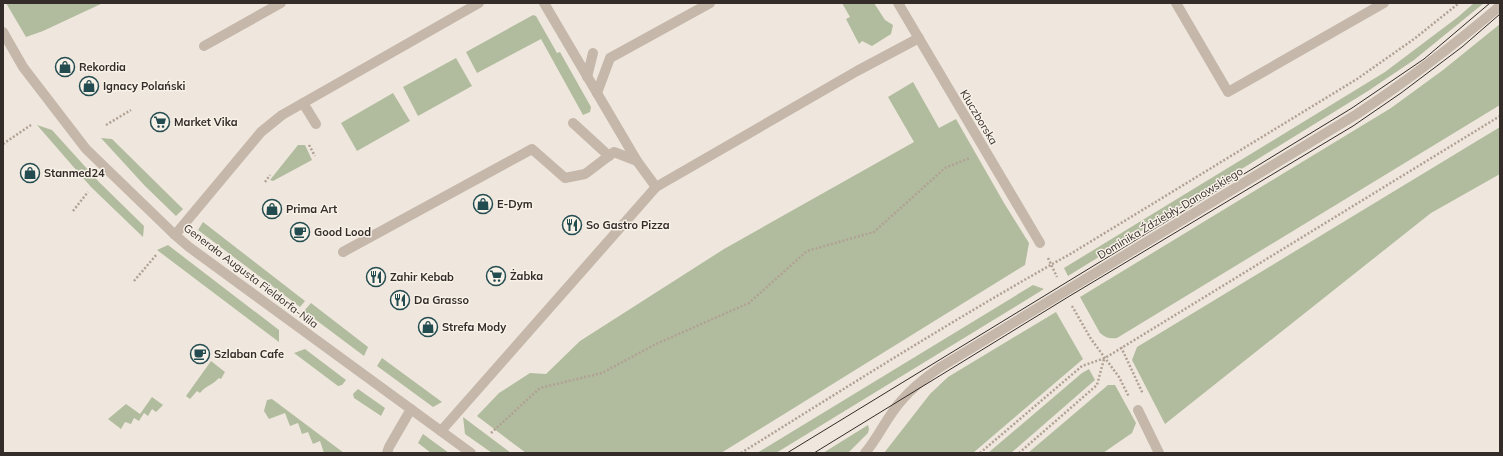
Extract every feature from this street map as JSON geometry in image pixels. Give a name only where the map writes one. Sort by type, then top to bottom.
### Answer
[{"type":"street","points":[[204,46],[281,3]]},
{"type":"street","points":[[175,235],[261,132],[282,115],[479,3]]},
{"type":"street","points":[[544,3],[637,160],[656,187]]},
{"type":"street","points":[[597,93],[610,58],[710,3]]},
{"type":"street","name":"Kluczborska","points":[[898,3],[1040,243]]},
{"type":"street","points":[[1176,3],[1228,92],[1384,3]]},
{"type":"street","name":"Dominika Ździebły-Danowskiego","points":[[865,453],[901,400],[922,380],[939,368],[1357,114],[1399,86],[1500,6]]},
{"type":"street","name":"Generała Augusta Fieldorfa-Nila","points":[[3,32],[23,68],[86,149],[175,235],[189,247],[471,453]]},
{"type":"street","points":[[441,431],[656,187],[857,71],[919,38]]},
{"type":"street","points":[[587,77],[593,53]]},
{"type":"street","points":[[303,103],[316,124]]},
{"type":"street","points":[[573,123],[609,156]]},
{"type":"street","points":[[343,252],[532,148],[565,178],[585,174],[614,152],[637,160]]},
{"type":"street","points":[[387,453],[411,409]]},
{"type":"street","points":[[1138,410],[1159,453]]},
{"type":"path","points":[[741,453],[853,383],[1357,79],[1414,39],[1459,3]]},
{"type":"path","points":[[106,126],[131,110]]},
{"type":"path","points":[[980,453],[1082,366],[1104,358],[1500,116]]},
{"type":"path","points":[[3,144],[31,125]]},
{"type":"path","points":[[309,145],[315,156]]},
{"type":"path","points":[[491,433],[540,388],[602,373],[656,344],[749,303],[807,251],[874,232],[945,168],[986,152]]},
{"type":"path","points":[[265,182],[270,175]]},
{"type":"path","points":[[73,211],[88,192]]},
{"type":"path","points":[[1040,243],[1059,281]]},
{"type":"path","points":[[134,281],[157,254]]},
{"type":"path","points":[[1070,303],[1091,339],[1119,377],[1130,400],[1138,410]]},
{"type":"path","points":[[1019,453],[1098,385],[1104,358]]},
{"type":"green space","points":[[6,3],[103,3],[43,31],[26,37]]},
{"type":"green space","points":[[842,3],[874,3],[885,20],[893,25],[891,34],[872,46],[862,41],[859,44],[846,19],[850,17]]},
{"type":"green space","points":[[1474,3],[1484,3],[1414,60],[1368,91],[1068,276],[1064,268],[1385,72],[1458,17]]},
{"type":"green space","points":[[533,15],[536,16],[557,53],[560,52],[591,107],[590,112],[583,115],[541,39],[477,73],[466,52]]},
{"type":"green space","points":[[1500,24],[1500,105],[1117,338],[1108,338],[1100,333],[1080,297],[1391,108],[1443,70]]},
{"type":"green space","points":[[456,58],[472,86],[418,116],[403,87]]},
{"type":"green space","points":[[913,82],[939,128],[956,119],[1004,203],[1029,243],[1025,265],[721,453],[526,453],[477,416],[499,393],[530,373],[546,374],[580,341],[724,249],[914,142],[888,97]]},
{"type":"green space","points":[[393,93],[410,121],[357,151],[341,123]]},
{"type":"green space","points":[[37,125],[52,130],[99,182],[144,226],[143,237],[91,187]]},
{"type":"green space","points":[[1500,127],[1500,174],[1431,213],[1165,424],[1132,360],[1137,347]]},
{"type":"green space","points":[[101,138],[112,139],[183,209],[176,216],[145,186]]},
{"type":"green space","points":[[298,145],[305,145],[312,160],[273,181],[270,180]]},
{"type":"green space","points":[[203,222],[305,301],[300,307],[198,230]]},
{"type":"green space","points":[[168,245],[279,330],[279,342],[157,250]]},
{"type":"green space","points":[[1033,285],[1044,289],[776,453],[757,453]]},
{"type":"green space","points":[[311,303],[368,347],[364,356],[304,311]]},
{"type":"green space","points":[[1056,312],[1083,359],[973,453],[884,453],[930,394],[948,377]]},
{"type":"green space","points":[[305,349],[346,380],[342,385],[338,386],[294,353]]},
{"type":"green space","points":[[382,358],[442,402],[433,407],[377,366]]},
{"type":"green space","points":[[211,361],[225,372],[221,379],[219,378],[200,393],[197,391],[190,399],[186,396]]},
{"type":"green space","points":[[1089,369],[1095,380],[1011,453],[988,453],[1082,373]]},
{"type":"green space","points":[[1108,385],[1115,385],[1136,423],[1132,433],[1103,453],[1028,453]]},
{"type":"green space","points":[[358,389],[385,408],[381,416],[354,398],[353,394]]},
{"type":"green space","points":[[152,397],[163,405],[156,412],[152,409],[148,416],[144,413],[139,421],[134,418],[131,424],[125,422],[121,429],[108,419],[126,404],[140,414]]},
{"type":"green space","points":[[272,399],[344,453],[324,453],[320,441],[313,444],[308,432],[302,434],[298,423],[290,426],[285,413],[269,419],[264,411],[267,400]]},
{"type":"green space","points":[[463,417],[511,453],[492,453],[465,434]]},
{"type":"green space","points":[[868,425],[868,433],[848,453],[823,453]]},
{"type":"green space","points":[[423,434],[449,453],[431,453],[418,443]]},
{"type":"tram line","points":[[787,453],[1352,108],[1424,59],[1490,3]]},
{"type":"tram line","points":[[814,453],[1068,297],[1353,126],[1401,93],[1462,47],[1500,14]]},
{"type":"place","name":"Rekordia","points":[[65,67]]},
{"type":"place","name":"Ignacy Polański","points":[[89,86]]},
{"type":"place","name":"Market Vika","points":[[160,122]]},
{"type":"place","name":"Stanmed24","points":[[30,173]]},
{"type":"place","name":"E-Dym","points":[[483,204]]},
{"type":"place","name":"Prima Art","points":[[272,209]]},
{"type":"place","name":"So Gastro Pizza","points":[[572,225]]},
{"type":"place","name":"Good Lood","points":[[300,232]]},
{"type":"place","name":"Żabka","points":[[496,276]]},
{"type":"place","name":"Zahir Kebab","points":[[376,277]]},
{"type":"place","name":"Da Grasso","points":[[400,300]]},
{"type":"place","name":"Strefa Mody","points":[[428,327]]},
{"type":"place","name":"Szlaban Cafe","points":[[200,354]]}]
